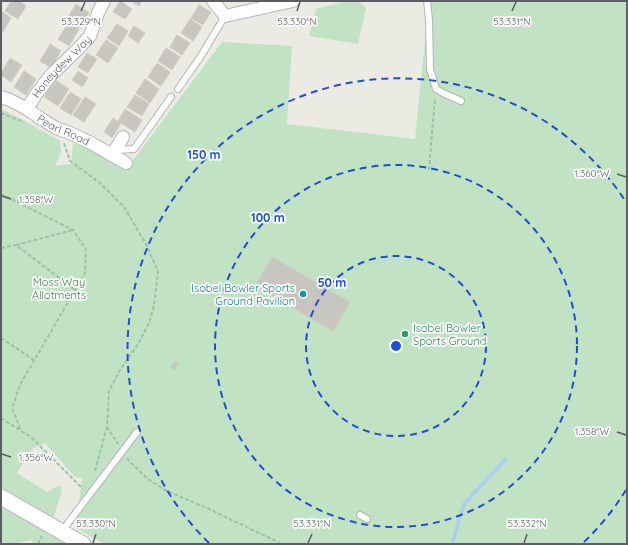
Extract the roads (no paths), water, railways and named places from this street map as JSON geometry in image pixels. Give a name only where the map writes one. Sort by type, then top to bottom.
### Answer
[{"type":"street","name":"Honeydew Way","points":[[27,109],[51,75],[90,36],[104,1]]},
{"type":"street","points":[[213,1],[225,16],[293,1]]},
{"type":"street","name":"Pearl Road","points":[[1,97],[27,109],[56,128],[114,153],[126,163]]},
{"type":"street","points":[[114,153],[123,137]]},
{"type":"street","points":[[1,497],[83,544]]},
{"type":"lane","points":[[427,1],[430,69],[436,89],[461,101]]},
{"type":"lane","points":[[178,88],[202,56],[225,16]]},
{"type":"lane","points":[[114,153],[134,149],[171,97]]},
{"type":"lane","points":[[62,532],[136,432]]},
{"type":"lane","points":[[360,515],[367,519]]},
{"type":"waterway","points":[[452,544],[464,504],[506,459]]},
{"type":"place","name":"Isobel Bowler Sports Ground Pavilion","points":[[303,294]]},
{"type":"place","name":"Isobel Bowler Sports Ground","points":[[405,334]]},
{"type":"park label","name":"Moss Way Allotments","points":[[59,288]]}]
